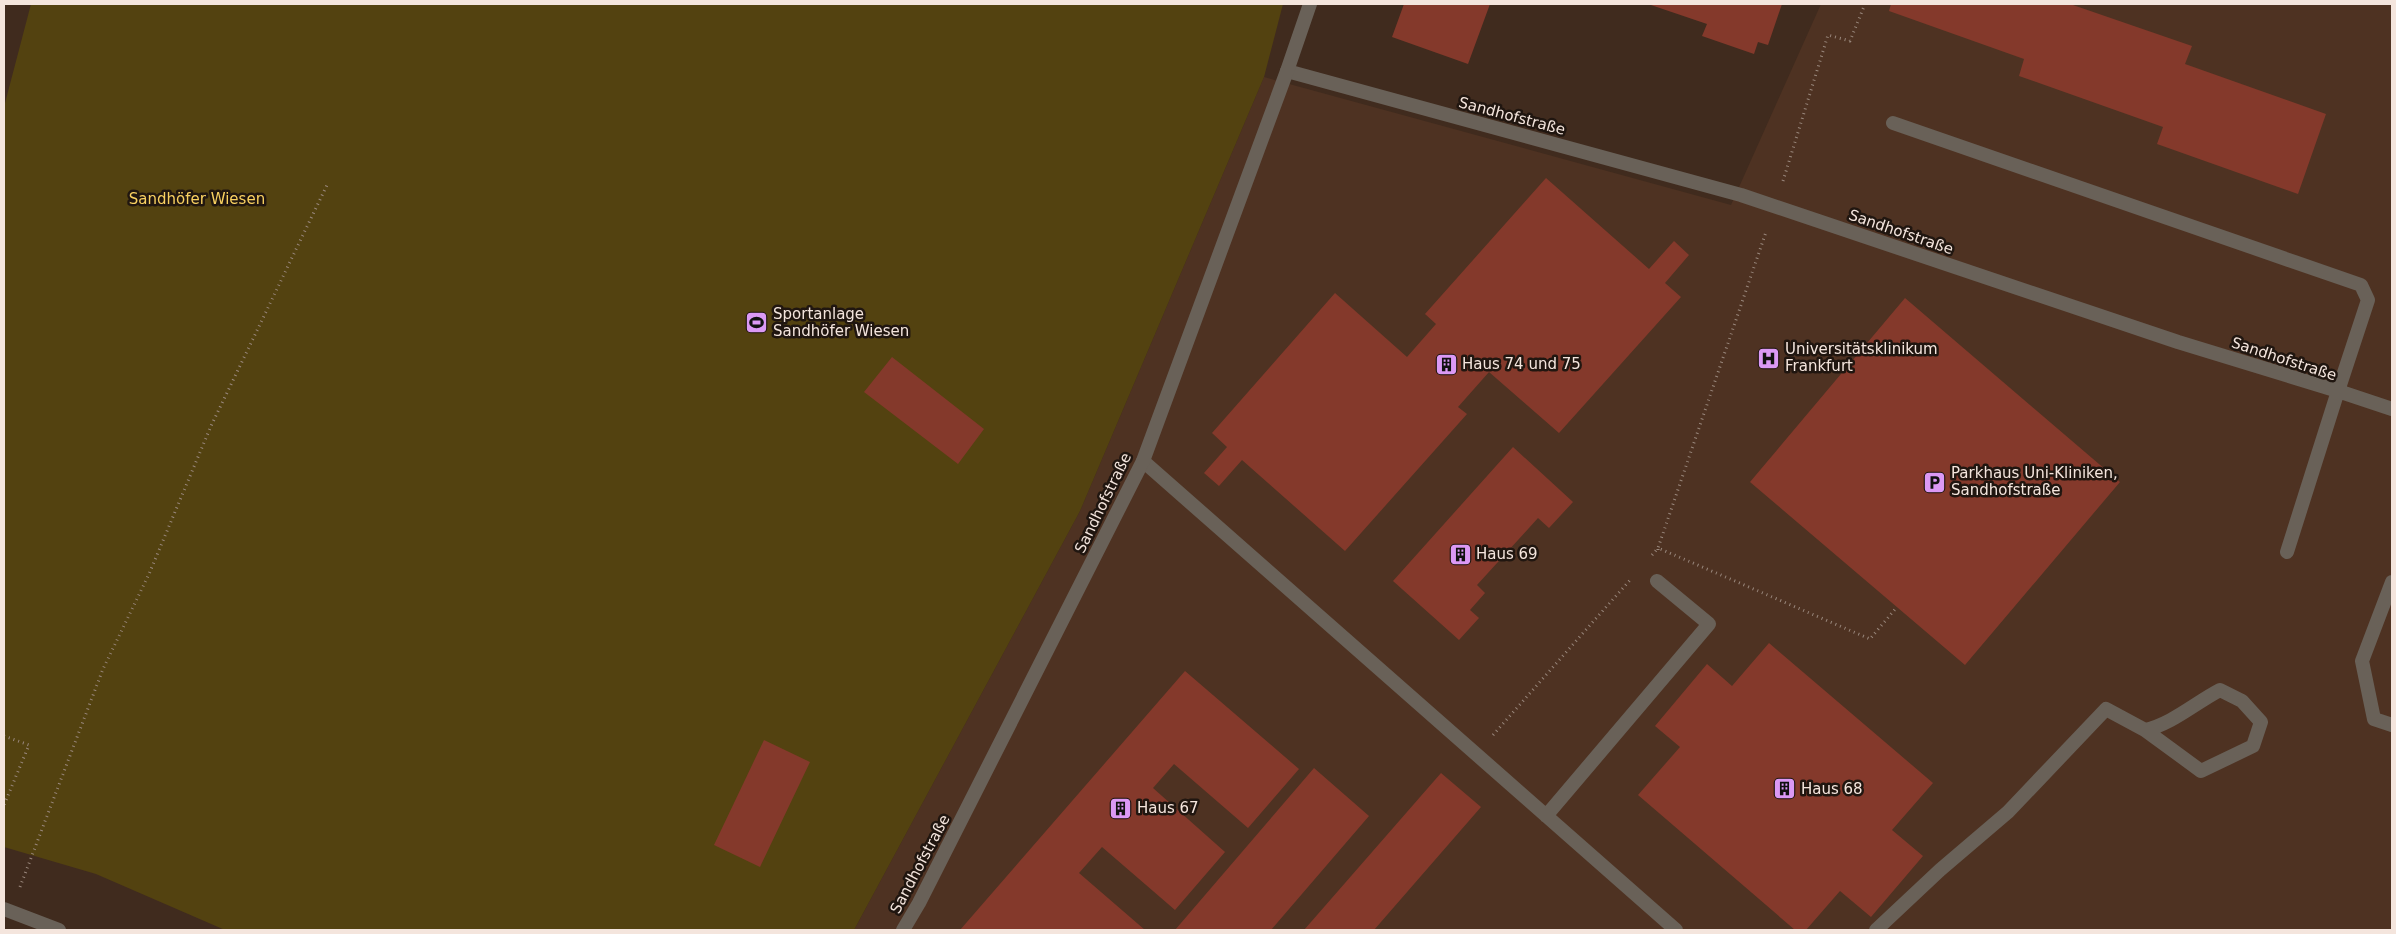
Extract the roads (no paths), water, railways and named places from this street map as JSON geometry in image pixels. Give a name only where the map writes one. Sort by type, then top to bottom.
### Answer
[{"type":"street","name":"Sandhofstraße","points":[[903,930],[928,885],[1143,461],[1310,4]]},
{"type":"street","name":"Sandhofstraße","points":[[1287,71],[1732,193],[2178,342],[2338,391],[2287,552]]},
{"type":"street","points":[[1893,123],[2362,285],[2368,300],[2338,391],[2392,409]]},
{"type":"street","points":[[1143,461],[1676,930]]},
{"type":"street","points":[[1546,816],[1709,624],[1657,580]]},
{"type":"street","points":[[2392,582],[2362,661],[2374,719],[2392,726]]},
{"type":"street","points":[[1876,930],[1940,870],[2008,812],[2106,709],[2145,730],[2201,771],[2253,746],[2261,722],[2242,701],[2220,690],[2197,702],[2162,726],[2145,730]]},
{"type":"street","points":[[7,910],[59,930]]},
{"type":"place","name":"Sportanlage Sandhöfer Wiesen","points":[[757,323]]},
{"type":"place","name":"Universitätsklinikum Frankfurt","points":[[1769,358]]},
{"type":"place","name":"Haus 74 und 75","points":[[1446,364]]},
{"type":"place","name":"Parkhaus Uni-Kliniken, Sandhofstraße","points":[[1935,482]]},
{"type":"place","name":"Haus 69","points":[[1460,554]]},
{"type":"place","name":"Haus 68","points":[[1785,789]]},
{"type":"place","name":"Haus 67","points":[[1121,808]]},
{"type":"park label","name":"Sandhöfer Wiesen","points":[[197,199]]}]
